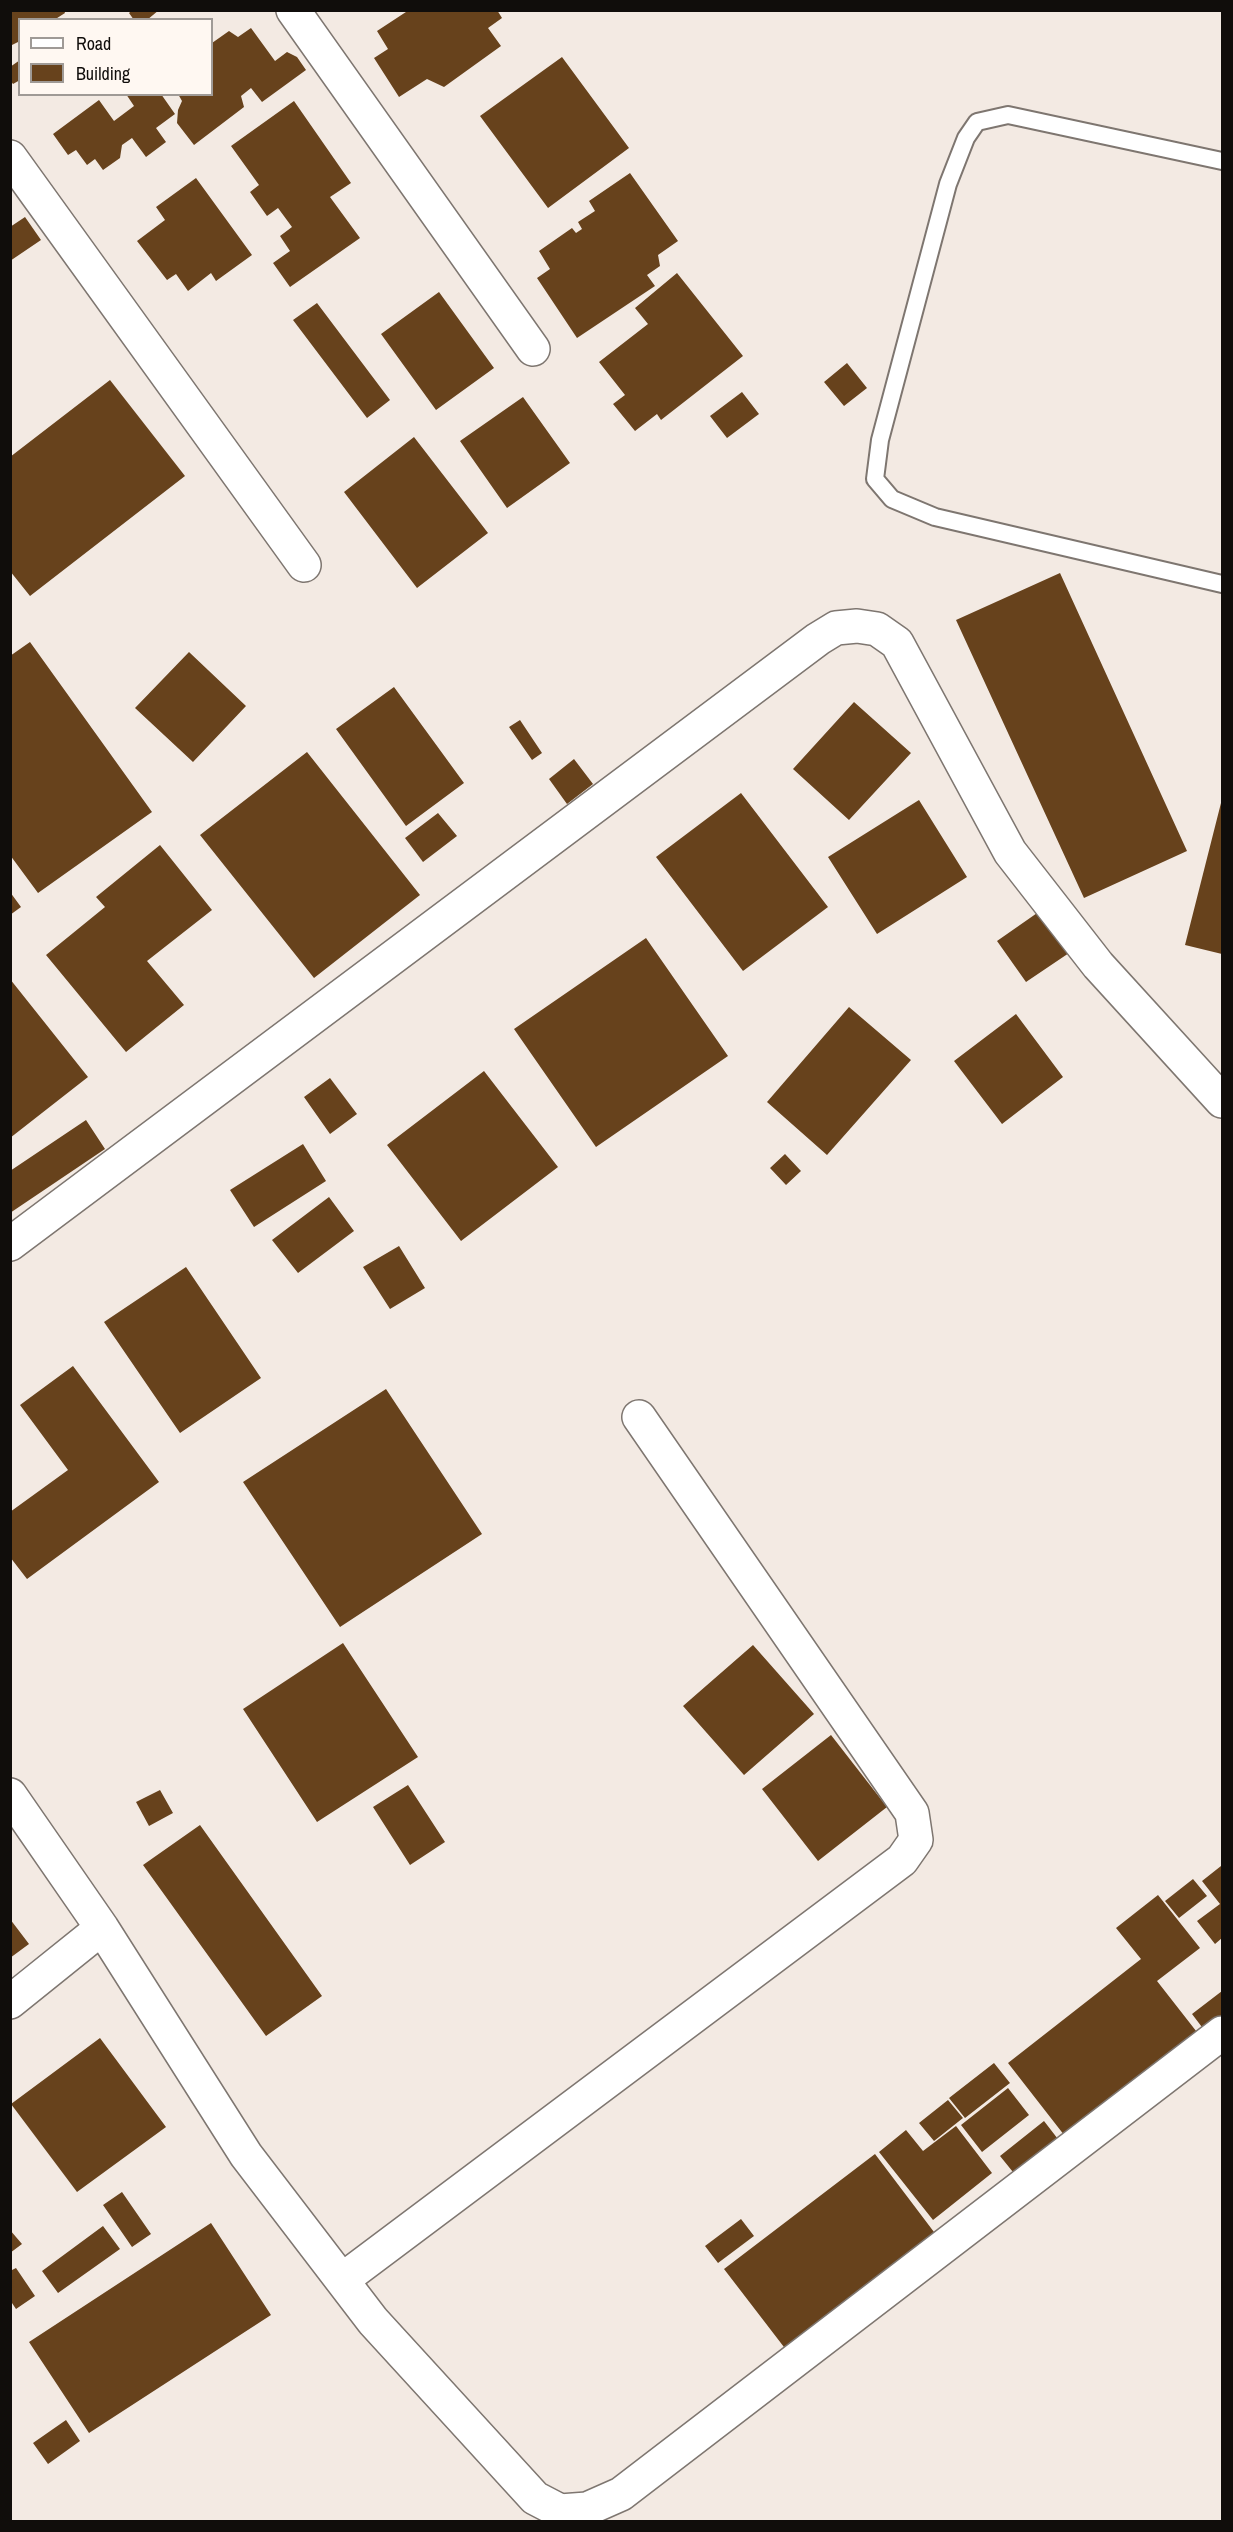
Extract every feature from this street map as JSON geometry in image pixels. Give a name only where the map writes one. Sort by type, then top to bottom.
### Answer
[{"type":"street","points":[[293,10],[533,349]]},
{"type":"street","points":[[10,157],[304,565]]},
{"type":"street","points":[[10,1244],[818,639],[836,628],[857,626],[877,629],[897,643],[1010,852],[1098,965],[1222,1101]]},
{"type":"street","points":[[342,2280],[902,1860],[916,1840],[912,1813],[639,1417]]},
{"type":"street","points":[[10,1795],[102,1928],[246,2155],[373,2321],[535,2498],[560,2511],[587,2510],[621,2494],[1222,2033]]},
{"type":"street","points":[[10,2002],[102,1928]]},
{"type":"lane","points":[[1222,161],[1008,115],[976,122],[966,138],[948,184],[880,440],[875,479],[892,499],[935,517],[1222,584]]},
{"type":"building","points":[[10,10],[64,10],[65,13],[57,18],[18,18],[18,42],[10,46]]},
{"type":"building","points":[[132,10],[159,10],[149,18],[133,18],[129,13]]},
{"type":"building","points":[[409,10],[497,10],[502,18],[488,28],[501,46],[444,87],[427,79],[399,97],[374,58],[388,49],[377,31]]},
{"type":"building","points":[[251,28],[275,61],[287,52],[297,57],[306,70],[262,102],[251,88],[241,96],[244,107],[194,145],[177,123],[178,110],[182,101],[179,96],[213,96],[213,42],[229,31],[238,37]]},
{"type":"building","points":[[562,57],[629,148],[548,208],[480,116]]},
{"type":"building","points":[[18,61],[18,81],[13,84],[10,80],[10,67]]},
{"type":"building","points":[[127,96],[162,96],[175,114],[156,128],[166,142],[146,157],[132,138],[122,145],[120,158],[103,170],[95,159],[87,165],[76,150],[68,155],[53,134],[99,100],[114,121],[134,106]]},
{"type":"building","points":[[294,101],[351,183],[330,197],[360,238],[290,287],[273,263],[290,251],[280,236],[292,227],[278,208],[267,216],[250,192],[259,185],[231,146]]},
{"type":"building","points":[[630,173],[678,241],[658,255],[660,266],[647,275],[655,286],[577,338],[537,278],[550,269],[539,251],[572,228],[576,233],[582,229],[578,222],[595,211],[589,201]]},
{"type":"building","points":[[196,178],[252,255],[216,281],[211,273],[188,291],[176,274],[167,280],[137,241],[165,220],[156,207]]},
{"type":"building","points":[[25,217],[41,240],[10,261],[10,227]]},
{"type":"building","points":[[677,273],[743,356],[661,420],[657,414],[635,431],[613,404],[625,395],[599,362],[648,324],[635,308]]},
{"type":"building","points":[[439,292],[494,368],[436,410],[381,334]]},
{"type":"building","points":[[317,303],[390,400],[367,418],[293,320]]},
{"type":"building","points":[[847,363],[867,388],[844,406],[824,382]]},
{"type":"building","points":[[110,380],[185,476],[30,596],[10,571],[10,457]]},
{"type":"building","points":[[742,392],[759,414],[727,438],[710,416]]},
{"type":"building","points":[[523,397],[570,463],[507,508],[460,441]]},
{"type":"building","points":[[414,437],[488,533],[417,588],[344,492]]},
{"type":"building","points":[[1060,573],[1187,851],[1084,898],[956,620]]},
{"type":"building","points":[[30,642],[152,812],[38,893],[10,855],[10,656]]},
{"type":"building","points":[[189,652],[246,706],[193,762],[135,708]]},
{"type":"building","points":[[394,687],[464,783],[406,826],[336,729]]},
{"type":"building","points":[[854,702],[911,753],[849,820],[793,769]]},
{"type":"building","points":[[520,720],[542,753],[532,760],[509,727]]},
{"type":"building","points":[[307,752],[420,895],[314,978],[200,835]]},
{"type":"building","points":[[574,759],[593,784],[567,804],[549,779]]},
{"type":"building","points":[[741,793],[828,907],[743,971],[656,857]]},
{"type":"building","points":[[1222,799],[1222,954],[1185,945]]},
{"type":"building","points":[[919,800],[967,877],[877,934],[828,857]]},
{"type":"building","points":[[438,813],[457,836],[423,862],[405,838]]},
{"type":"building","points":[[160,845],[212,910],[147,961],[184,1005],[126,1052],[46,955],[105,907],[96,897]]},
{"type":"building","points":[[10,892],[21,907],[10,915]]},
{"type":"building","points":[[1040,911],[1069,953],[1026,982],[997,941]]},
{"type":"building","points":[[646,938],[728,1056],[596,1147],[514,1029]]},
{"type":"building","points":[[10,979],[88,1077],[10,1138]]},
{"type":"building","points":[[849,1007],[911,1060],[827,1155],[767,1102]]},
{"type":"building","points":[[1016,1014],[1063,1077],[1002,1124],[954,1061]]},
{"type":"building","points":[[484,1071],[558,1167],[461,1241],[387,1145]]},
{"type":"building","points":[[330,1078],[357,1114],[330,1134],[304,1097]]},
{"type":"building","points":[[86,1120],[105,1149],[10,1213],[10,1171]]},
{"type":"building","points":[[303,1144],[326,1181],[254,1227],[230,1190]]},
{"type":"building","points":[[785,1154],[801,1171],[786,1185],[770,1168]]},
{"type":"building","points":[[329,1197],[354,1231],[298,1273],[272,1240]]},
{"type":"building","points":[[399,1246],[425,1288],[390,1309],[363,1267]]},
{"type":"building","points":[[186,1267],[261,1378],[180,1433],[104,1322]]},
{"type":"building","points":[[73,1366],[159,1482],[27,1579],[10,1557],[10,1512],[68,1470],[20,1405]]},
{"type":"building","points":[[386,1389],[482,1534],[340,1627],[243,1482]]},
{"type":"building","points":[[343,1643],[418,1757],[317,1822],[243,1709]]},
{"type":"building","points":[[753,1645],[814,1714],[744,1775],[683,1706]]},
{"type":"building","points":[[831,1735],[887,1807],[818,1861],[762,1789]]},
{"type":"building","points":[[408,1785],[445,1842],[410,1865],[373,1807]]},
{"type":"building","points":[[160,1790],[173,1813],[149,1826],[136,1802]]},
{"type":"building","points":[[200,1825],[322,1996],[266,2036],[143,1865]]},
{"type":"building","points":[[1221,1866],[1222,1938],[1215,1944],[1197,1921],[1220,1904],[1202,1881]]},
{"type":"building","points":[[1193,1879],[1207,1896],[1179,1918],[1165,1901]]},
{"type":"building","points":[[1158,1895],[1200,1948],[1157,1981],[1200,2036],[1068,2140],[1008,2063],[1141,1959],[1116,1928]]},
{"type":"building","points":[[10,1919],[29,1944],[10,1958]]},
{"type":"building","points":[[1222,1991],[1222,2030],[1211,2039],[1192,2014]]},
{"type":"building","points":[[100,2038],[166,2127],[77,2192],[11,2104]]},
{"type":"building","points":[[994,2063],[1010,2083],[965,2118],[949,2098]]},
{"type":"building","points":[[1008,2088],[1029,2115],[982,2152],[961,2125]]},
{"type":"building","points":[[948,2100],[963,2118],[934,2141],[919,2123]]},
{"type":"building","points":[[1044,2121],[1061,2143],[1017,2177],[1000,2156]]},
{"type":"building","points":[[956,2126],[992,2173],[933,2220],[879,2152],[906,2130],[923,2151]]},
{"type":"building","points":[[875,2154],[937,2236],[787,2351],[724,2269]]},
{"type":"building","points":[[122,2192],[151,2234],[132,2247],[103,2205]]},
{"type":"building","points":[[741,2219],[754,2236],[718,2263],[705,2246]]},
{"type":"building","points":[[211,2223],[271,2315],[89,2433],[29,2342]]},
{"type":"building","points":[[103,2226],[120,2249],[58,2293],[42,2271]]},
{"type":"building","points":[[10,2230],[22,2244],[10,2253]]},
{"type":"building","points":[[16,2268],[35,2296],[16,2309],[10,2300],[10,2271]]},
{"type":"building","points":[[66,2420],[80,2441],[48,2464],[33,2443]]}]
